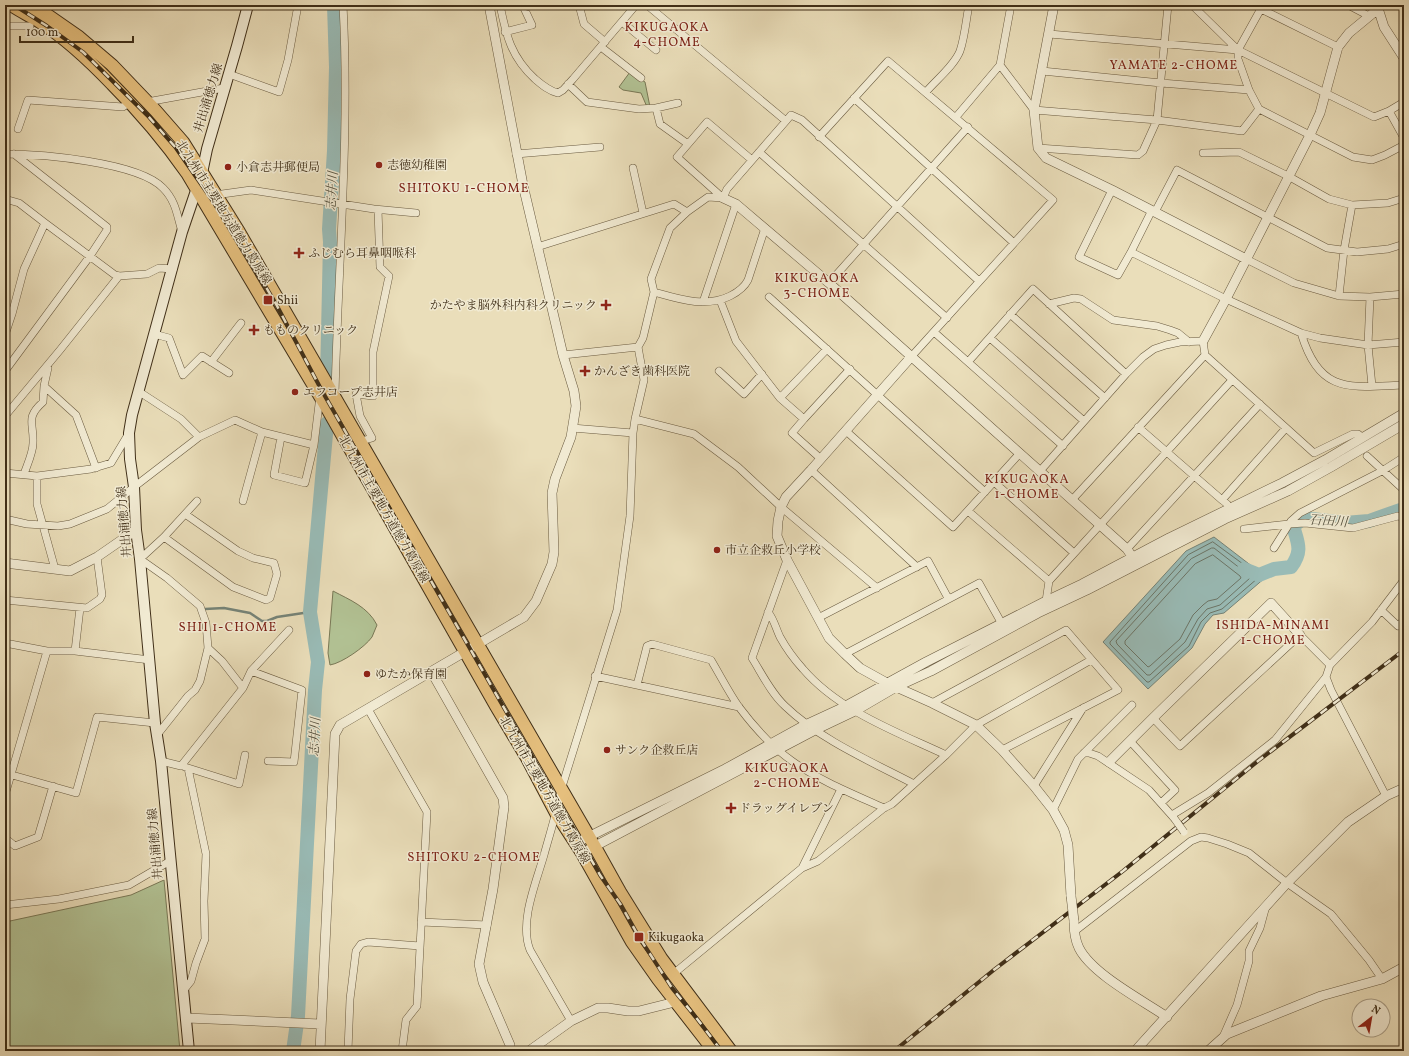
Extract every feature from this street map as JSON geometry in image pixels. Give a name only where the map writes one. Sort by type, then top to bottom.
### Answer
[{"type":"main road","name":"北九州市主要地方道徳力葛原線","points":[[9,5],[41,22],[91,62],[145,117],[167,145],[197,188],[320,396],[527,758],[556,813],[579,848],[632,942],[675,1002],[714,1051]]},
{"type":"main road","name":"北九州市主要地方道徳力葛原線","points":[[33,5],[79,37],[112,65],[182,142],[239,232],[620,892],[672,975],[731,1051]]},
{"type":"main road","name":"井出浦徳力線","points":[[189,1051],[161,761],[155,723],[136,530],[129,433],[138,391],[182,232],[202,173],[207,149],[248,5]]},
{"type":"street","points":[[5,8],[9,5]]},
{"type":"street","points":[[229,74],[279,92],[288,60],[298,5]]},
{"type":"street","points":[[335,399],[346,133],[343,5]]},
{"type":"street","points":[[320,1051],[320,1024],[335,734],[340,725],[524,617],[536,601],[552,564],[554,552],[552,493],[555,479],[571,436],[576,406],[574,391],[563,355],[516,154],[489,5]]},
{"type":"street","points":[[500,5],[505,32],[514,54],[525,70],[550,91],[558,93],[568,84],[636,5]]},
{"type":"street","points":[[505,32],[532,25],[524,8],[533,5]]},
{"type":"street","points":[[579,5],[584,24],[603,44],[641,78]]},
{"type":"street","points":[[648,5],[786,121]]},
{"type":"street","points":[[926,92],[955,60],[960,51],[969,5]]},
{"type":"street","points":[[956,117],[1000,65],[1011,5]]},
{"type":"street","points":[[1054,5],[1034,110],[1038,148],[1046,158],[1294,283],[1339,296],[1370,297],[1404,294]]},
{"type":"street","points":[[1038,148],[1138,155],[1143,151],[1157,120],[1168,5]]},
{"type":"street","points":[[1192,5],[1238,50],[1374,117],[1389,111],[1404,102]]},
{"type":"street","points":[[1348,5],[1369,16]]},
{"type":"street","points":[[1338,47],[1262,7],[1238,50],[1238,59],[1249,90],[1259,109],[1353,157],[1372,160],[1404,145]]},
{"type":"street","points":[[1362,437],[1358,434],[1353,434],[1314,453],[1205,355],[1202,341],[1226,299],[1310,135],[1320,113],[1324,92],[1338,47],[1350,33],[1378,7],[1384,27],[1404,58]]},
{"type":"street","points":[[622,22],[656,50]]},
{"type":"street","points":[[5,26],[30,26]]},
{"type":"street","points":[[1048,34],[1238,50]]},
{"type":"street","points":[[819,137],[888,60],[1053,200],[786,497],[781,507],[777,536],[787,560],[829,638],[845,654],[860,668],[887,683],[976,724],[1002,750],[1034,786],[1053,810],[1064,830],[1068,845],[1075,931],[1080,950],[1096,968],[1115,983],[1167,1016]]},
{"type":"street","points":[[1000,65],[1034,110],[1157,120],[1242,130],[1259,109]]},
{"type":"street","points":[[1042,71],[1249,90]]},
{"type":"street","points":[[568,84],[587,102],[639,109],[656,108],[678,103]]},
{"type":"street","points":[[147,102],[224,88]]},
{"type":"street","points":[[854,98],[1014,243]]},
{"type":"street","points":[[18,129],[28,100],[123,107],[130,102]]},
{"type":"street","points":[[656,108],[660,124],[688,144]]},
{"type":"street","points":[[1389,111],[1404,138]]},
{"type":"street","points":[[723,198],[727,189],[791,115],[794,115],[802,120],[979,281]]},
{"type":"street","points":[[752,160],[707,122],[677,157],[723,198],[736,204],[829,283],[1127,549],[1135,561]]},
{"type":"street","points":[[829,283],[968,127]]},
{"type":"street","points":[[516,154],[600,147]]},
{"type":"street","points":[[759,152],[947,318]]},
{"type":"street","points":[[1202,153],[1240,152],[1329,199],[1352,205],[1388,203],[1404,198]]},
{"type":"street","points":[[5,154],[72,158],[128,170],[146,176],[162,187],[174,200],[182,232]]},
{"type":"street","points":[[5,371],[90,256],[107,230],[107,227],[14,154]]},
{"type":"street","points":[[633,168],[643,213]]},
{"type":"street","points":[[1112,190],[1079,257],[1118,275],[1177,170],[1327,248],[1357,252],[1388,249],[1404,244]]},
{"type":"street","points":[[215,195],[251,190],[378,210],[416,213]]},
{"type":"street","points":[[571,1021],[533,957],[527,943],[527,918],[561,790],[617,610],[630,516],[633,433],[644,380],[638,347],[643,338],[654,292],[651,279],[670,228],[687,212],[708,197],[723,198]]},
{"type":"street","points":[[5,199],[19,203],[115,275],[147,274],[159,268],[173,269]]},
{"type":"street","points":[[537,247],[674,204],[687,212]]},
{"type":"street","points":[[703,302],[736,204]]},
{"type":"street","points":[[1339,296],[1344,250],[1352,205]]},
{"type":"street","points":[[349,447],[360,441],[372,438],[360,416],[356,394],[373,396],[373,352],[389,276],[380,267],[378,210]]},
{"type":"street","points":[[5,335],[24,269],[45,224]]},
{"type":"street","points":[[654,292],[683,300],[703,302],[720,300],[736,292],[746,284],[765,228]]},
{"type":"street","points":[[1131,252],[1226,299],[1301,333],[1320,338],[1368,345],[1404,342]]},
{"type":"street","points":[[5,416],[120,276]]},
{"type":"street","points":[[968,362],[1033,289],[1126,374]]},
{"type":"street","points":[[769,297],[985,492]]},
{"type":"street","points":[[1370,297],[1368,345],[1372,386]]},
{"type":"street","points":[[1049,304],[1074,298],[1081,299],[1113,320],[1157,326],[1178,333],[1190,342]]},
{"type":"street","points":[[720,300],[736,340],[780,398],[804,419]]},
{"type":"street","points":[[1010,314],[1105,398]]},
{"type":"street","points":[[211,362],[241,323]]},
{"type":"street","points":[[934,332],[1063,446]]},
{"type":"street","points":[[1301,333],[1313,362],[1321,373],[1335,382],[1348,386],[1404,385]]},
{"type":"street","points":[[154,334],[169,338],[183,375],[202,356],[228,373]]},
{"type":"street","points":[[990,338],[1084,421]]},
{"type":"street","points":[[1040,471],[1126,374],[1143,357],[1154,349],[1180,342],[1202,341]]},
{"type":"street","points":[[563,355],[638,347]]},
{"type":"street","points":[[780,398],[827,349]]},
{"type":"street","points":[[1072,500],[1205,355]]},
{"type":"street","points":[[24,474],[33,444],[31,418],[35,409],[43,402],[48,365]]},
{"type":"street","points":[[821,459],[792,433],[850,369]]},
{"type":"street","points":[[719,371],[744,394],[762,374]]},
{"type":"street","points":[[1046,601],[1049,581],[1232,380]]},
{"type":"street","points":[[44,386],[76,415],[96,468]]},
{"type":"street","points":[[138,391],[181,419],[199,437]]},
{"type":"street","points":[[281,437],[274,476],[306,483],[314,445],[320,396]]},
{"type":"street","points":[[1127,549],[1260,404]]},
{"type":"street","points":[[579,848],[725,770],[931,670],[1135,561],[1230,508],[1325,460],[1404,413]]},
{"type":"street","points":[[5,519],[27,524],[58,526],[70,524],[108,509],[199,437],[235,420],[262,432],[314,445]]},
{"type":"street","points":[[635,420],[694,434],[738,467],[781,507],[877,588]]},
{"type":"street","points":[[851,708],[887,683],[1046,601],[1288,490],[1331,467],[1404,424]]},
{"type":"street","points":[[572,428],[633,433]]},
{"type":"street","points":[[1138,428],[1230,508]]},
{"type":"street","points":[[1222,500],[1286,428]]},
{"type":"street","points":[[846,431],[953,528],[1020,453]]},
{"type":"street","points":[[243,501],[262,432]]},
{"type":"street","points":[[5,472],[37,476],[96,468],[111,463],[129,433]]},
{"type":"street","points":[[1366,456],[1404,490]]},
{"type":"street","points":[[1274,548],[1289,524],[1300,513],[1382,471],[1404,457]]},
{"type":"street","points":[[811,470],[918,567]]},
{"type":"street","points":[[37,476],[37,504],[55,569]]},
{"type":"street","points":[[994,482],[1074,553]]},
{"type":"street","points":[[157,735],[188,696],[195,690],[200,681],[208,648],[206,623],[200,606],[167,578],[140,559],[164,537],[197,501]]},
{"type":"street","points":[[968,511],[1049,581]]},
{"type":"street","points":[[164,537],[233,587],[266,600],[270,598],[277,574],[274,563],[253,558],[238,551],[185,514]]},
{"type":"street","points":[[1244,529],[1305,523],[1353,528],[1398,516],[1404,518]]},
{"type":"street","points":[[5,563],[70,570],[97,557],[136,530]]},
{"type":"street","points":[[5,600],[88,608],[100,599],[102,595],[97,557]]},
{"type":"street","points":[[787,560],[752,658],[773,691],[785,706],[811,727],[822,735],[914,784]]},
{"type":"street","points":[[818,618],[928,561],[948,598]]},
{"type":"street","points":[[1173,817],[1208,793],[1274,740],[1326,677],[1330,665],[1372,622],[1404,580]]},
{"type":"street","points":[[845,654],[948,598],[979,583],[1002,624]]},
{"type":"street","points":[[1109,762],[1152,718],[1271,603],[1330,665]]},
{"type":"street","points":[[75,651],[80,608]]},
{"type":"street","points":[[1381,610],[1398,626],[1404,620]]},
{"type":"street","points":[[768,612],[780,637],[791,655],[816,684],[860,715],[946,755]]},
{"type":"street","points":[[185,767],[243,688],[251,671],[289,630]]},
{"type":"street","points":[[932,703],[1066,630],[1118,690],[1002,750]]},
{"type":"street","points":[[1152,718],[1180,746],[1300,635]]},
{"type":"street","points":[[5,644],[47,651],[75,651],[150,660]]},
{"type":"street","points":[[637,685],[645,649],[647,646],[652,644],[711,660],[739,707],[775,747],[793,762],[841,789],[884,808]]},
{"type":"street","points":[[208,648],[222,661],[243,688]]},
{"type":"street","points":[[5,795],[8,774],[47,651]]},
{"type":"street","points":[[672,975],[802,868],[818,861],[884,808],[892,804],[946,755],[976,724],[1091,660]]},
{"type":"street","points":[[251,671],[302,690],[294,762],[268,761]]},
{"type":"street","points":[[431,671],[503,798],[503,811],[493,889],[479,964],[483,982],[510,1045],[510,1051]]},
{"type":"street","points":[[596,676],[739,707]]},
{"type":"street","points":[[1326,677],[1331,690],[1386,796]]},
{"type":"street","points":[[1053,810],[1078,759],[1132,705]]},
{"type":"street","points":[[1034,786],[1083,708]]},
{"type":"street","points":[[368,709],[427,812],[417,1006],[406,1020],[402,1051]]},
{"type":"street","points":[[8,774],[76,793],[97,717],[155,723]]},
{"type":"street","points":[[1130,741],[1175,790],[1161,802]]},
{"type":"street","points":[[1084,753],[1089,753],[1109,762],[1150,790],[1191,841]]},
{"type":"street","points":[[161,761],[239,784],[245,755]]},
{"type":"street","points":[[184,990],[191,981],[205,939],[205,848],[185,767]]},
{"type":"street","points":[[5,838],[15,846],[38,837],[53,786]]},
{"type":"street","points":[[1135,1051],[1287,883],[1348,822],[1386,796],[1404,788]]},
{"type":"street","points":[[802,868],[841,789]]},
{"type":"street","points":[[1075,931],[1191,841],[1201,837],[1208,838],[1249,853],[1287,883],[1331,914],[1382,979]]},
{"type":"street","points":[[5,906],[59,899],[129,885],[170,861]]},
{"type":"street","points":[[1223,1037],[1237,1005],[1249,961],[1249,950],[1260,928],[1266,906]]},
{"type":"street","points":[[422,922],[487,925]]},
{"type":"street","points":[[348,1051],[350,999],[356,951],[361,944],[368,942],[420,946]]},
{"type":"street","points":[[1208,1051],[1227,1034],[1321,996],[1382,979],[1404,967]]},
{"type":"street","points":[[529,1051],[571,1021],[598,1008],[639,1011],[675,1002]]},
{"type":"street","points":[[186,1018],[320,1024]]},
{"type":"green space","points":[[630,72],[645,82],[650,107],[647,107],[641,93],[623,90],[619,87]]},
{"type":"green space","points":[[333,591],[364,609],[369,613],[377,625],[369,641],[347,658],[330,665],[328,653]]},
{"type":"green space","points":[[164,880],[180,1051],[9,1051],[5,927],[10,921],[131,895]]},
{"type":"water","points":[[1214,537],[1266,577],[1224,613],[1213,615],[1205,624],[1192,648],[1148,689],[1103,642],[1186,551]]},
{"type":"waterway","name":"志井川","points":[[327,378],[329,229],[334,151],[336,67],[334,5]]},
{"type":"waterway","name":"志井川","points":[[293,1051],[298,1016],[315,690],[318,662],[310,612],[327,423]]},
{"type":"waterway","name":"石田川","points":[[1244,569],[1259,575],[1274,569],[1291,567],[1295,561],[1298,551],[1298,542],[1293,526],[1304,518],[1345,523],[1369,521],[1400,510],[1404,512]]},
{"type":"waterway","points":[[205,609],[224,608],[250,613],[262,621],[310,612]]},
{"type":"railway","points":[[14,5],[47,26],[83,52],[148,116],[176,148],[228,223],[276,304],[322,391],[600,875],[621,905],[639,937],[672,988],[720,1049]]},
{"type":"railway","points":[[894,1051],[995,969],[1123,871],[1258,761],[1404,650]]},
{"type":"place","name":"志徳幼稚園","points":[[379,165]]},
{"type":"place","name":"小倉志井郵便局","points":[[228,167]]},
{"type":"place","name":"ふじむら耳鼻咽喉科","points":[[299,253]]},
{"type":"place","name":"Shii","points":[[268,300]]},
{"type":"place","name":"かたやま脳外科内科クリニック","points":[[606,305]]},
{"type":"place","name":"もものクリニック","points":[[254,330]]},
{"type":"place","name":"かんざき歯科医院","points":[[585,371]]},
{"type":"place","name":"エフコープ志井店","points":[[295,392]]},
{"type":"place","name":"市立企救丘小学校","points":[[717,550]]},
{"type":"place","name":"ゆたか保育園","points":[[367,674]]},
{"type":"place","name":"サンク企救丘店","points":[[607,750]]},
{"type":"place","name":"ドラッグイレブン","points":[[731,808]]},
{"type":"place","name":"Kikugaoka","points":[[639,937]]},
{"type":"district","name":"KIKUGAOKA 4-CHOME","points":[[667,34]]},
{"type":"district","name":"YAMATE 2-CHOME","points":[[1174,64]]},
{"type":"district","name":"SHITOKU 1-CHOME","points":[[464,187]]},
{"type":"district","name":"KIKUGAOKA 3-CHOME","points":[[817,284]]},
{"type":"district","name":"KIKUGAOKA 1-CHOME","points":[[1027,486]]},
{"type":"district","name":"SHII 1-CHOME","points":[[228,626]]},
{"type":"district","name":"ISHIDA-MINAMI 1-CHOME","points":[[1273,632]]},
{"type":"district","name":"KIKUGAOKA 2-CHOME","points":[[787,774]]},
{"type":"district","name":"SHITOKU 2-CHOME","points":[[474,856]]}]
